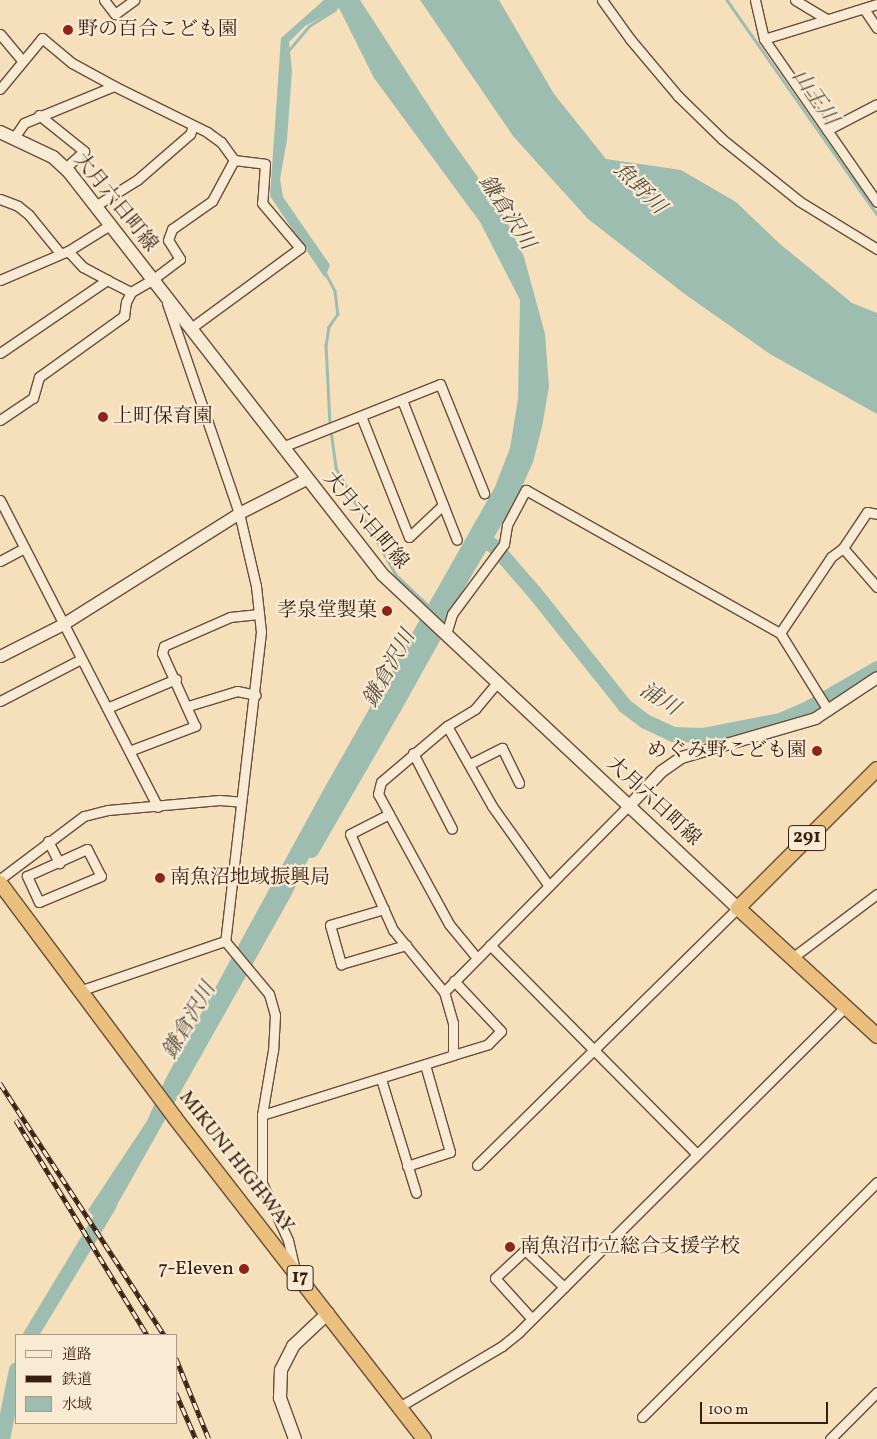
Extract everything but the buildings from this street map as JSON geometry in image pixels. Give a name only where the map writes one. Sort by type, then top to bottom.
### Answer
[{"type":"highway","name":"291","points":[[738,908],[877,769]]},
{"type":"highway","name":"MIKUNI HIGHWAY","points":[[0,884],[175,1118],[424,1439]]},
{"type":"highway","points":[[738,908],[877,1036]]},
{"type":"main road","name":"大月六日町線","points":[[0,132],[53,157],[65,168],[377,568],[738,908]]},
{"type":"main road","points":[[295,1439],[280,1398],[281,1370],[293,1346],[328,1313]]},
{"type":"street","points":[[104,0],[115,14],[134,0]]},
{"type":"street","points":[[602,0],[630,39],[678,96],[722,139],[799,201],[877,249]]},
{"type":"street","points":[[755,0],[764,39],[877,202]]},
{"type":"street","points":[[795,0],[827,19]]},
{"type":"street","points":[[764,39],[877,4]]},
{"type":"street","points":[[864,9],[877,28]]},
{"type":"street","points":[[0,34],[23,61]]},
{"type":"street","points":[[0,89],[42,38],[72,63],[221,142],[234,160],[264,164],[262,203],[300,248],[190,328]]},
{"type":"street","points":[[13,139],[24,123],[39,115],[114,86]]},
{"type":"street","points":[[827,130],[877,104]]},
{"type":"street","points":[[39,115],[84,152],[65,168]]},
{"type":"street","points":[[95,206],[137,180],[190,134],[193,126]]},
{"type":"street","points":[[0,420],[33,398],[39,377],[124,316],[126,302],[132,292],[180,259],[168,240],[172,230],[212,201],[234,160]]},
{"type":"street","points":[[0,199],[18,206],[29,215],[64,252],[83,267],[132,292]]},
{"type":"street","points":[[0,280],[64,252],[110,225]]},
{"type":"street","points":[[0,353],[107,280]]},
{"type":"street","points":[[163,293],[181,337],[239,513],[256,586],[261,632],[256,695],[241,802],[225,941],[269,994],[275,1015],[273,1050],[262,1115],[262,1182],[288,1240],[294,1270]]},
{"type":"street","points":[[282,447],[440,384],[484,494]]},
{"type":"street","points":[[402,400],[457,540]]},
{"type":"street","points":[[361,416],[409,537],[443,505]]},
{"type":"street","points":[[0,656],[63,624],[239,513],[306,479]]},
{"type":"street","points":[[446,634],[452,614],[504,544],[507,525],[526,490],[780,632],[828,710]]},
{"type":"street","points":[[0,500],[158,807]]},
{"type":"street","points":[[780,632],[831,556],[843,548],[867,512],[877,514]]},
{"type":"street","points":[[0,561],[24,548]]},
{"type":"street","points":[[843,548],[877,587]]},
{"type":"street","points":[[129,751],[195,726],[176,679],[162,652],[164,646],[230,617],[259,614]]},
{"type":"street","points":[[0,701],[81,659]]},
{"type":"street","points":[[444,992],[661,772],[681,757],[793,726],[828,710],[877,677]]},
{"type":"street","points":[[107,708],[176,679]]},
{"type":"street","points":[[477,958],[449,924],[378,794],[381,782],[447,726],[475,709],[497,683]]},
{"type":"street","points":[[188,706],[238,691],[256,695]]},
{"type":"street","points":[[447,726],[492,806],[549,886]]},
{"type":"street","points":[[470,764],[502,748],[519,783]]},
{"type":"street","points":[[413,753],[452,829]]},
{"type":"street","points":[[0,879],[48,841],[84,816],[108,810],[220,800],[241,802]]},
{"type":"street","points":[[389,814],[350,834],[393,930],[444,992],[453,1023],[453,1055]]},
{"type":"street","points":[[48,841],[59,863]]},
{"type":"street","points":[[87,848],[101,876],[39,902],[27,876],[59,863],[87,848]]},
{"type":"street","points":[[792,958],[877,894]]},
{"type":"street","points":[[477,1165],[738,908]]},
{"type":"street","points":[[384,909],[330,925],[341,964],[406,945]]},
{"type":"street","points":[[79,991],[225,941]]},
{"type":"street","points":[[490,945],[697,1154]]},
{"type":"street","points":[[262,1115],[488,1044],[501,1031],[454,981]]},
{"type":"street","points":[[399,1407],[502,1346],[532,1319],[845,1007]]},
{"type":"street","points":[[407,1166],[450,1152],[426,1065]]},
{"type":"street","points":[[381,1079],[416,1193]]},
{"type":"street","points":[[642,1417],[877,1182]]},
{"type":"street","points":[[532,1319],[495,1278],[525,1250],[564,1287]]},
{"type":"street","points":[[830,1439],[877,1392]]},
{"type":"water","points":[[324,0],[360,0],[447,134],[502,211],[524,257],[545,334],[549,386],[542,427],[533,462],[517,498],[455,604],[424,643],[339,794],[291,896],[104,1228],[88,1210],[147,1121],[166,1078],[325,787],[495,487],[510,448],[518,399],[520,300],[480,222],[374,78],[339,8],[305,26],[289,42],[292,71],[287,140],[280,179],[283,197],[330,265],[325,278],[270,196],[281,38]]},
{"type":"water","name":"魚野川","points":[[420,0],[499,0],[554,94],[606,159],[681,170],[736,202],[780,244],[852,303],[877,313],[877,414],[770,354],[686,295],[588,219],[513,136]]},
{"type":"waterway","name":"山王川","points":[[727,0],[877,214]]},
{"type":"waterway","points":[[289,50],[309,26],[335,10]]},
{"type":"waterway","points":[[325,272],[335,291],[338,314],[329,327],[326,345],[330,425]]},
{"type":"waterway","points":[[331,431],[336,468],[396,575],[430,607]]},
{"type":"waterway","name":"浦川","points":[[480,537],[495,547],[534,592],[625,706],[645,721],[673,734],[702,735],[780,720],[809,707],[877,668]]},
{"type":"waterway","name":"鎌倉沢川","points":[[311,850],[443,618],[450,599]]},
{"type":"waterway","name":"鎌倉沢川","points":[[31,1334],[109,1204]]},
{"type":"waterway","name":"鎌倉沢川","points":[[2,1439],[15,1374]]},
{"type":"railway","points":[[0,1083],[163,1334]]},
{"type":"railway","points":[[16,1120],[146,1334]]},
{"type":"railway","points":[[178,1363],[209,1439]]},
{"type":"railway","points":[[178,1398],[196,1439]]},
{"type":"place","name":"野の百合こども園","points":[[68,30]]},
{"type":"place","name":"上町保育園","points":[[103,417]]},
{"type":"place","name":"孝泉堂製菓","points":[[387,611]]},
{"type":"place","name":"めぐみ野こども園","points":[[817,751]]},
{"type":"place","name":"南魚沼地域振興局","points":[[160,878]]},
{"type":"place","name":"南魚沼市立総合支援学校","points":[[510,1247]]},
{"type":"place","name":"7-Eleven","points":[[244,1269]]}]
